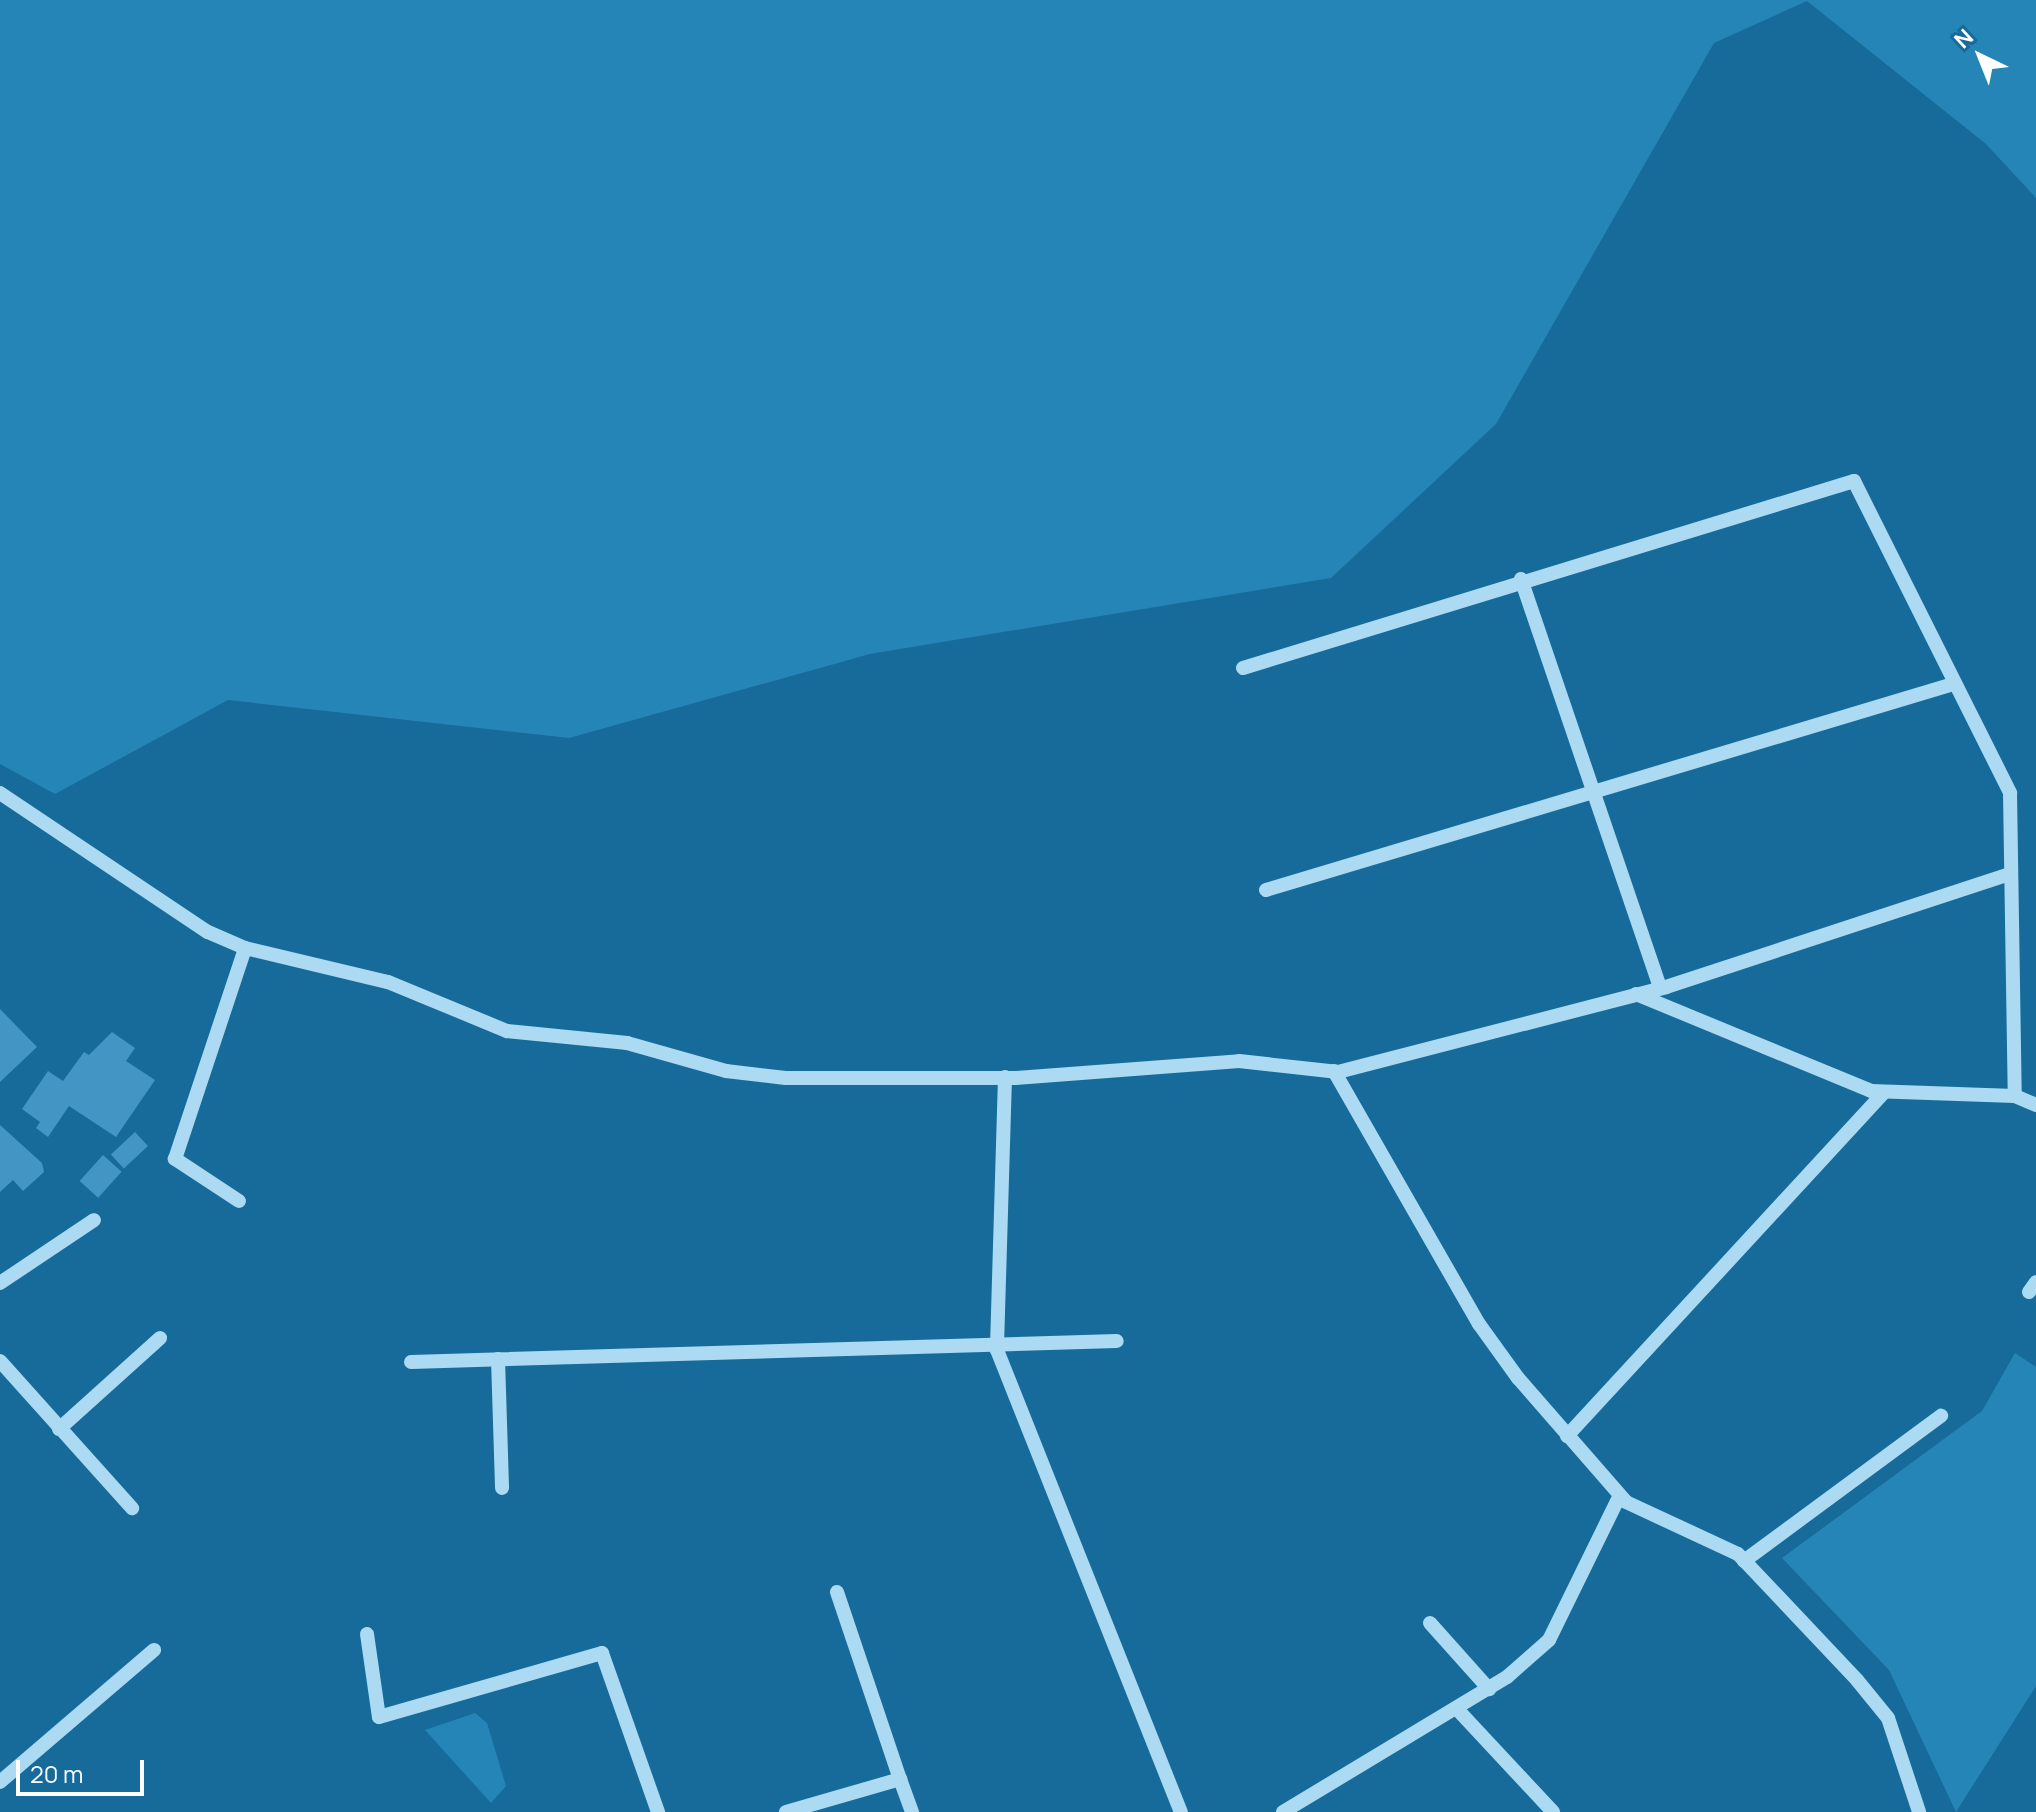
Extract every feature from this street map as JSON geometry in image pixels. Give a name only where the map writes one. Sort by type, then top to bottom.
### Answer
[{"type":"street","points":[[1243,668],[1521,579],[1854,481],[1950,685],[2010,793],[2007,875],[2015,1096]]},
{"type":"street","points":[[1521,579],[1660,987]]},
{"type":"street","points":[[1266,890],[1950,685]]},
{"type":"street","points":[[0,793],[208,932],[245,948],[388,982],[507,1031],[627,1043],[726,1071],[1005,1077],[1239,1061],[1334,1071],[1636,994],[2007,875]]},
{"type":"street","points":[[239,1201],[175,1159],[245,948]]},
{"type":"street","points":[[1636,994],[1829,1079],[1884,1092],[2015,1096],[2036,1105]]},
{"type":"street","points":[[1334,1071],[1479,1324],[1567,1436],[1620,1495],[1744,1561],[1888,1718],[1919,1812]]},
{"type":"street","points":[[1005,1077],[997,1345],[1181,1812]]},
{"type":"street","points":[[1567,1436],[1884,1092]]},
{"type":"street","points":[[0,1283],[94,1220]]},
{"type":"street","points":[[59,1429],[160,1338]]},
{"type":"street","points":[[411,1362],[1117,1341]]},
{"type":"street","points":[[498,1359],[502,1488]]},
{"type":"street","points":[[0,1361],[132,1508]]},
{"type":"street","points":[[1744,1561],[1941,1416]]},
{"type":"street","points":[[1283,1812],[1489,1689],[1549,1640],[1620,1495]]},
{"type":"street","points":[[837,1592],[912,1812]]},
{"type":"street","points":[[1430,1623],[1489,1689]]},
{"type":"street","points":[[367,1634],[379,1717],[602,1653],[658,1812]]},
{"type":"street","points":[[0,1782],[154,1650]]},
{"type":"street","points":[[1457,1709],[1553,1812]]},
{"type":"street","points":[[786,1812],[900,1779]]},
{"type":"shaded area","points":[[0,0],[2036,0],[2036,198],[1986,144],[1807,1],[1714,43],[1496,424],[1331,578],[870,654],[569,738],[228,700],[55,794],[0,764]]},
{"type":"shaded area","points":[[2015,1353],[2036,1367],[2036,1686],[1956,1812],[1889,1670],[1782,1558],[1982,1411]]},
{"type":"shaded area","points":[[475,1713],[487,1723],[506,1786],[491,1803],[425,1730]]},
{"type":"building","points":[[0,1009],[37,1047],[0,1082]]},
{"type":"building","points":[[112,1032],[135,1048],[126,1061],[155,1080],[116,1137],[69,1106],[48,1137],[36,1128],[40,1122],[22,1109],[48,1071],[63,1081],[84,1052],[89,1055]]},
{"type":"building","points":[[0,1125],[42,1163],[44,1172],[23,1191],[13,1180],[0,1192]]},
{"type":"building","points":[[135,1132],[148,1146],[124,1168],[111,1155]]},
{"type":"building","points":[[103,1155],[122,1172],[98,1198],[80,1181]]}]
